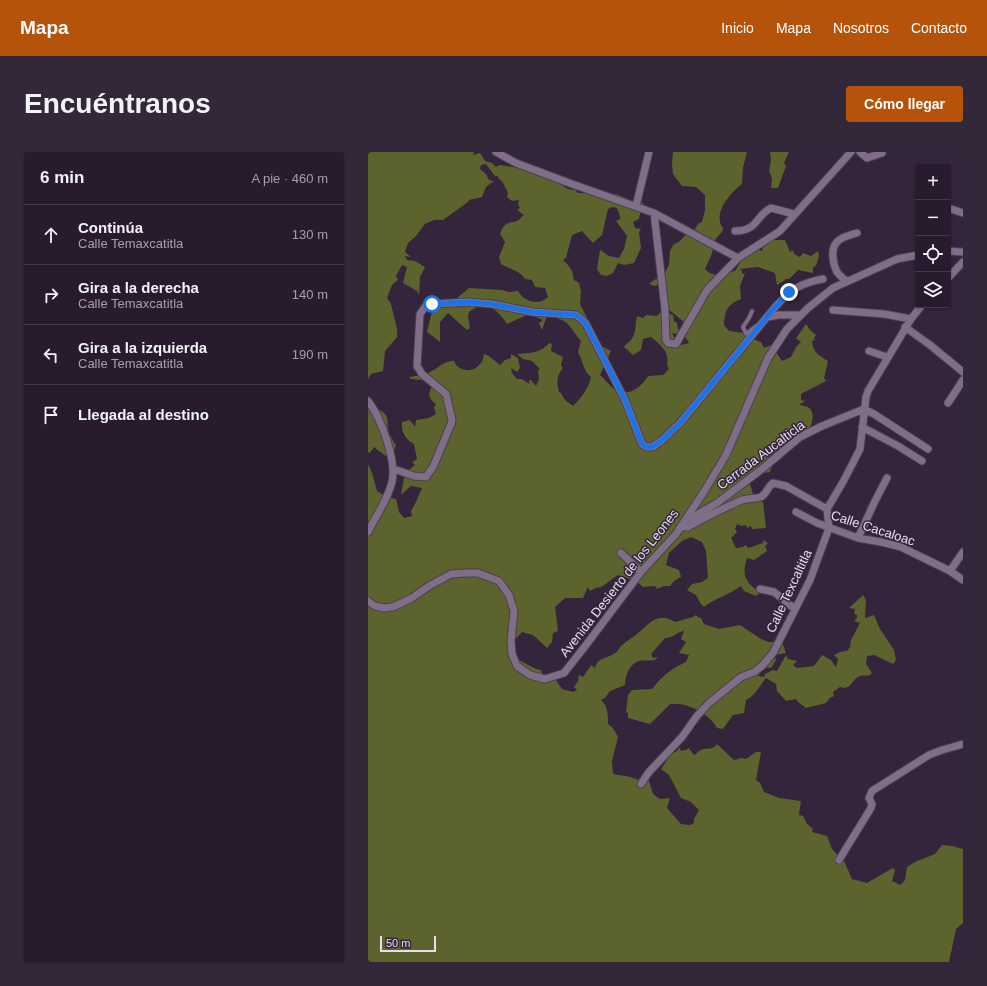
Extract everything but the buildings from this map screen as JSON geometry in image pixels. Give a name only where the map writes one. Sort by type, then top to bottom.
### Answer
[{"type":"street","points":[[496,152],[516,163],[654,213],[738,258]]},
{"type":"street","points":[[636,206],[649,152]]},
{"type":"street","points":[[654,213],[665,309],[666,340],[676,344],[707,290],[738,258],[780,231],[851,152]]},
{"type":"street","points":[[860,152],[867,158],[882,153]]},
{"type":"street","points":[[736,231],[742,231],[756,224],[767,210],[771,208],[794,214]]},
{"type":"street","points":[[951,209],[963,212]]},
{"type":"street","points":[[846,281],[837,273],[833,248],[836,242],[844,237],[857,233]]},
{"type":"street","points":[[951,252],[963,252]]},
{"type":"street","name":"Avenida Desierto de los Leones","points":[[368,601],[375,606],[384,608],[393,607],[412,598],[429,586],[451,574],[478,573],[499,581],[509,595],[514,611],[511,641],[512,654],[517,666],[530,675],[545,679],[564,673],[641,572],[676,534],[726,455],[768,358],[780,338],[800,315],[833,288],[897,259],[915,256]]},
{"type":"street","points":[[951,275],[963,262]]},
{"type":"street","points":[[394,469],[414,476],[426,477],[433,467],[452,420],[446,394],[422,374],[416,362],[419,320],[421,310],[425,307],[432,304],[468,302],[492,304],[532,312],[576,315],[586,324],[625,400],[642,444],[646,447],[652,447],[661,441],[680,423],[789,292],[812,281],[823,279]]},
{"type":"street","points":[[676,534],[704,518],[744,500],[761,497],[773,483],[786,486],[827,509],[860,449],[864,409],[868,391],[905,327],[920,308]]},
{"type":"street","points":[[833,310],[884,314],[911,319]]},
{"type":"street","points":[[767,317],[779,315],[800,315]]},
{"type":"street","points":[[905,327],[963,372]]},
{"type":"street","points":[[869,351],[888,357]]},
{"type":"street","points":[[948,403],[963,380]]},
{"type":"street","points":[[368,401],[374,409],[386,439],[394,469],[388,494],[368,532]]},
{"type":"street","points":[[864,409],[928,449]]},
{"type":"street","name":"Cerrada Aucalticla","points":[[676,534],[698,514],[717,503],[762,469],[800,437],[822,426],[864,409]]},
{"type":"street","points":[[862,427],[898,446],[922,461]]},
{"type":"street","points":[[858,538],[887,478]]},
{"type":"street","name":"Calle Texcaltitla","points":[[641,784],[649,772],[682,737],[696,716],[709,703],[741,677],[754,672],[762,666],[773,653],[810,580],[829,528],[827,509]]},
{"type":"street","name":"Calle Cacaloac","points":[[796,512],[829,528],[858,538],[901,547],[950,571],[963,580]]},
{"type":"street","points":[[950,571],[963,552]]},
{"type":"street","points":[[621,553],[641,572]]},
{"type":"street","points":[[760,589],[774,592],[795,609]]},
{"type":"street","points":[[839,860],[871,808],[872,804],[869,798],[872,791],[929,755],[963,744]]},
{"type":"lane","points":[[752,311],[750,318],[743,327],[746,334],[762,319],[767,317]]},
{"type":"green space","points":[[368,152],[474,152],[473,155],[480,153],[485,161],[492,163],[496,167],[500,165],[526,169],[540,177],[555,181],[568,189],[575,190],[578,193],[616,194],[638,203],[641,202],[647,207],[641,209],[639,219],[633,222],[635,228],[641,229],[639,232],[641,248],[634,263],[624,265],[618,263],[613,273],[607,276],[601,275],[597,269],[600,250],[609,256],[619,258],[624,249],[627,236],[616,221],[620,219],[617,208],[612,207],[608,209],[602,235],[593,243],[582,231],[572,235],[566,258],[563,260],[572,271],[574,280],[579,283],[581,291],[580,304],[588,320],[590,331],[596,343],[611,351],[600,375],[619,392],[629,392],[638,388],[648,376],[663,375],[669,369],[667,365],[668,360],[666,352],[651,337],[643,339],[641,350],[633,355],[624,347],[634,335],[637,316],[643,318],[646,315],[657,316],[661,312],[663,319],[667,313],[673,315],[674,321],[677,323],[679,334],[672,333],[677,342],[681,345],[689,343],[684,335],[688,333],[683,326],[683,321],[668,309],[663,283],[655,286],[649,284],[663,276],[669,265],[670,251],[673,245],[680,241],[688,232],[695,229],[698,224],[702,222],[705,210],[705,195],[696,187],[682,186],[673,174],[673,152],[747,152],[743,168],[742,184],[732,193],[721,210],[720,222],[723,228],[722,232],[715,241],[711,256],[705,269],[715,275],[735,271],[741,261],[755,248],[762,251],[762,243],[771,238],[775,240],[785,240],[790,252],[793,250],[794,254],[800,257],[803,253],[811,256],[818,251],[819,256],[816,266],[813,267],[813,273],[798,270],[789,279],[785,279],[777,285],[775,273],[758,267],[740,269],[742,274],[745,273],[740,286],[741,299],[733,303],[726,312],[724,325],[729,331],[744,333],[747,331],[752,338],[761,342],[764,348],[771,345],[782,361],[791,357],[796,347],[801,342],[796,338],[806,324],[816,335],[814,338],[815,340],[812,341],[815,351],[828,361],[824,378],[826,381],[801,394],[801,400],[805,401],[799,405],[808,407],[811,410],[813,418],[806,438],[777,450],[770,472],[758,474],[749,481],[754,497],[763,502],[766,528],[752,529],[751,526],[747,528],[746,525],[741,526],[737,524],[735,529],[737,532],[731,538],[736,548],[746,545],[748,548],[763,543],[763,540],[768,543],[765,546],[767,551],[754,560],[747,558],[745,565],[745,575],[748,582],[760,593],[756,596],[744,591],[741,586],[704,607],[696,595],[687,590],[692,584],[702,582],[708,578],[706,551],[702,542],[691,537],[682,541],[669,553],[666,565],[679,570],[681,577],[674,581],[670,586],[664,586],[657,589],[655,586],[643,587],[636,581],[618,575],[600,588],[598,587],[590,591],[588,587],[583,598],[565,598],[555,607],[558,631],[553,633],[552,642],[547,648],[533,635],[522,632],[511,644],[515,651],[516,650],[517,659],[541,670],[543,674],[556,680],[562,689],[573,692],[577,690],[574,687],[578,681],[579,675],[583,677],[591,665],[595,668],[598,662],[616,652],[622,645],[652,621],[662,618],[675,622],[696,615],[701,618],[704,624],[719,629],[740,625],[761,639],[769,642],[782,642],[786,653],[774,655],[776,660],[771,668],[761,667],[761,672],[758,676],[764,677],[765,674],[773,670],[777,671],[786,655],[788,659],[797,661],[793,665],[797,668],[814,666],[822,655],[831,660],[836,667],[838,659],[834,655],[847,651],[860,623],[854,621],[857,618],[857,615],[854,614],[855,609],[849,608],[863,595],[866,600],[865,618],[874,615],[880,629],[894,650],[896,660],[893,664],[874,655],[867,656],[866,664],[872,673],[870,675],[857,677],[849,686],[844,688],[840,687],[833,692],[834,696],[826,703],[806,708],[796,699],[786,701],[777,691],[776,684],[766,678],[755,693],[746,700],[744,713],[733,715],[723,729],[717,728],[711,719],[701,712],[680,704],[670,704],[650,724],[628,718],[628,713],[626,712],[628,695],[632,690],[652,689],[667,673],[686,662],[689,655],[679,653],[686,642],[681,639],[684,631],[665,638],[651,654],[653,658],[658,657],[655,660],[641,661],[633,665],[628,671],[625,685],[610,691],[605,698],[601,700],[608,714],[608,724],[613,728],[618,737],[612,761],[613,774],[628,776],[642,781],[649,781],[653,794],[660,799],[670,798],[667,808],[681,824],[690,825],[694,823],[694,819],[699,810],[691,802],[681,798],[669,775],[661,769],[671,754],[677,751],[679,747],[681,751],[689,748],[695,755],[700,750],[711,748],[717,744],[734,760],[742,758],[746,759],[756,752],[761,752],[756,780],[760,783],[764,792],[779,798],[801,801],[799,815],[803,816],[807,824],[813,829],[812,832],[827,836],[832,849],[844,861],[852,879],[867,883],[893,868],[895,870],[892,881],[900,885],[905,880],[907,867],[935,854],[942,845],[963,849],[963,923],[956,929],[949,962],[368,962],[368,464],[377,491],[387,497],[396,499],[399,512],[404,518],[412,516],[411,511],[422,488],[411,486],[401,495],[405,473],[415,465],[412,462],[417,459],[414,444],[408,440],[403,432],[402,422],[410,420],[415,427],[416,420],[429,418],[436,414],[434,408],[436,404],[431,400],[430,396],[432,386],[422,380],[411,379],[409,377],[428,373],[446,362],[454,361],[460,368],[471,370],[476,368],[482,362],[484,354],[500,365],[505,360],[511,358],[511,354],[518,358],[520,368],[517,372],[511,368],[512,373],[517,379],[522,379],[529,384],[529,380],[531,380],[536,386],[539,379],[539,368],[532,361],[523,359],[517,354],[539,351],[549,343],[552,344],[551,351],[563,357],[561,365],[563,368],[559,374],[558,380],[559,392],[565,400],[573,406],[584,393],[591,377],[588,375],[578,352],[581,341],[570,327],[560,319],[547,316],[542,330],[539,323],[543,320],[529,314],[507,324],[496,311],[482,303],[469,312],[468,317],[470,328],[467,330],[448,313],[440,322],[440,342],[427,332],[434,303],[456,299],[469,288],[502,290],[509,292],[518,291],[524,298],[532,302],[544,300],[548,297],[545,288],[535,287],[532,280],[525,279],[517,272],[501,264],[499,257],[505,242],[500,234],[506,224],[519,220],[524,215],[517,210],[520,208],[518,204],[519,200],[512,201],[507,197],[508,193],[502,181],[498,178],[498,176],[495,176],[486,164],[481,165],[480,169],[486,174],[489,180],[494,181],[486,187],[482,197],[469,200],[443,220],[434,220],[425,224],[416,236],[408,243],[405,252],[411,257],[405,256],[407,260],[415,261],[425,267],[420,277],[419,295],[417,291],[403,283],[407,267],[402,265],[396,276],[398,280],[392,285],[387,298],[391,304],[397,329],[397,337],[385,351],[383,371],[371,374],[368,379]]},
{"type":"green space","points":[[770,152],[789,152],[784,163],[786,166],[778,188],[771,188],[772,178],[769,171],[771,160]]},
{"type":"green space","points":[[368,398],[374,407],[386,415],[389,433],[396,444],[394,452],[387,457],[374,447],[370,453],[368,452]]},
{"type":"route","points":[[432,304],[468,302],[492,304],[532,312],[576,315],[586,324],[625,400],[642,444],[646,447],[652,447],[661,441],[680,423],[789,292]]}]
